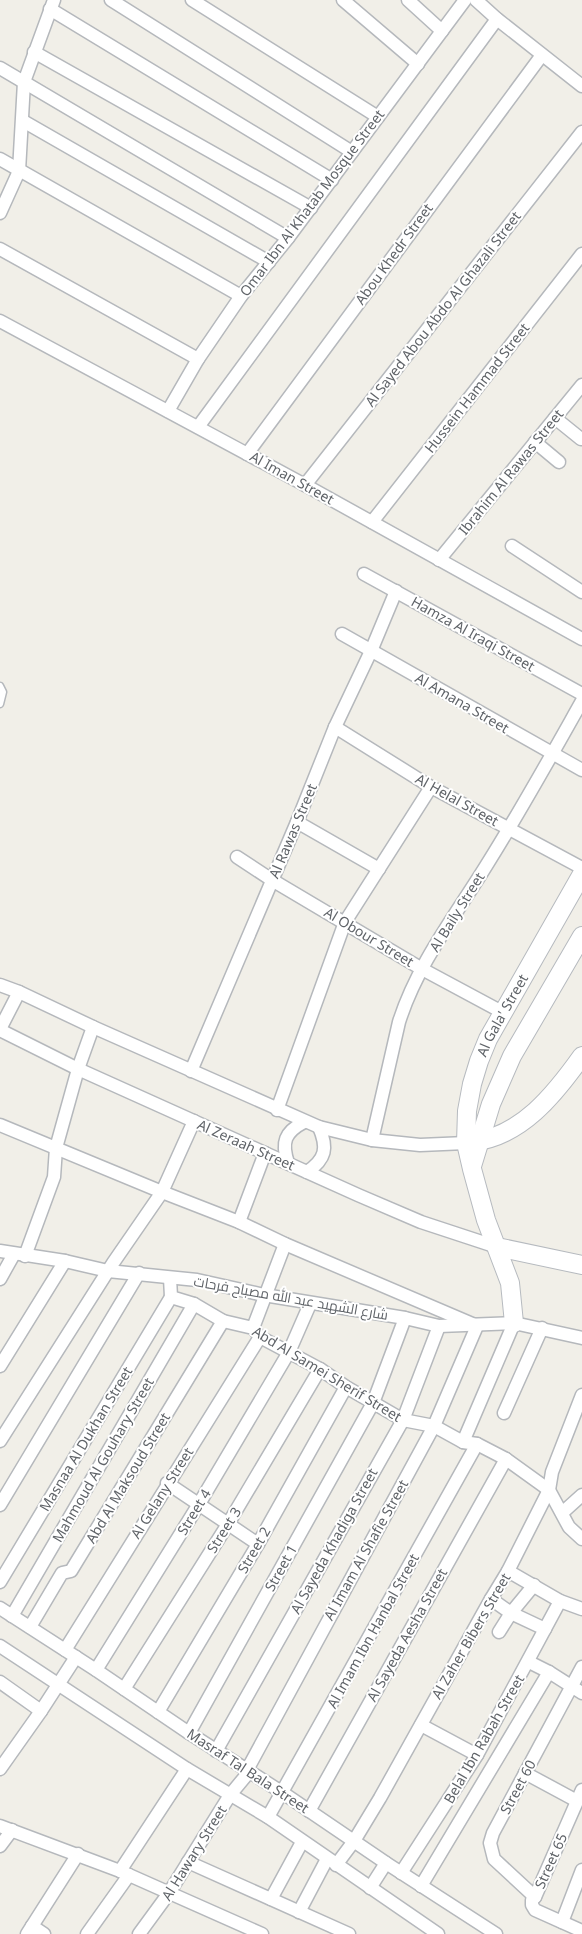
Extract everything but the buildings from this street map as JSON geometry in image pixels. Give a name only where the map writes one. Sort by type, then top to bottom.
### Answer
[{"type":"street","points":[[111,0],[352,152]]},
{"type":"street","points":[[192,0],[378,117]]},
{"type":"street","points":[[343,0],[418,64]]},
{"type":"street","points":[[408,0],[442,32]]},
{"type":"street","name":"Omar Ibn Al Khatab Mosque Street","points":[[168,411],[198,359],[241,296],[311,208],[465,0]]},
{"type":"street","points":[[476,0],[497,19],[582,86]]},
{"type":"street","points":[[0,213],[19,171],[24,82],[52,5],[332,180]]},
{"type":"street","points":[[198,427],[497,19]]},
{"type":"street","points":[[34,52],[311,208]]},
{"type":"street","name":"Abou Khedr Street","points":[[247,454],[542,55]]},
{"type":"street","points":[[0,68],[288,238]]},
{"type":"street","points":[[22,121],[269,262]]},
{"type":"street","name":"Al Sayed Abou Abdo Al Ghazali Street","points":[[305,485],[582,132]]},
{"type":"street","points":[[0,159],[241,296]]},
{"type":"street","points":[[0,249],[198,359]]},
{"type":"street","name":"Hussein Hammad Street","points":[[372,522],[582,254]]},
{"type":"street","name":"Al Iman Street","points":[[0,321],[580,635]]},
{"type":"street","name":"Ibrahim Al Rawas Street","points":[[439,560],[582,385]]},
{"type":"street","points":[[555,418],[582,439]]},
{"type":"street","points":[[535,442],[559,462]]},
{"type":"street","points":[[512,546],[582,592]]},
{"type":"street","name":"Hamza Al Iraqi Street","points":[[364,574],[582,694]]},
{"type":"street","name":"Al Rawas Street","points":[[191,1071],[297,822],[335,727],[372,651],[396,591]]},
{"type":"street","name":"Al Amana Street","points":[[342,634],[582,770]]},
{"type":"street","name":"Al Baily Street","points":[[372,1140],[405,1003],[422,969],[510,828],[582,701]]},
{"type":"street","name":"Al Helal Street","points":[[335,727],[431,787],[582,868]]},
{"type":"street","points":[[277,1110],[345,922],[431,787]]},
{"type":"street","points":[[297,822],[379,869]]},
{"type":"street","name":"Al Obour Street","points":[[237,857],[272,880],[422,969],[504,1013]]},
{"type":"street","name":"Al Gala' Street","points":[[514,1323],[510,1283],[486,1220],[472,1169],[474,1142],[467,1111],[478,1061],[488,1039],[575,899],[582,874]]},
{"type":"street","name":"Al Gala' Street","points":[[474,1142],[512,1056],[582,936]]},
{"type":"street","points":[[0,986],[19,992],[304,1122],[372,1140],[420,1145],[474,1142],[507,1131],[532,1114],[566,1079],[582,1056]]},
{"type":"street","points":[[0,1030],[19,992]]},
{"type":"street","points":[[0,1279],[20,1255],[54,1177],[56,1148],[78,1069],[93,1027]]},
{"type":"street","name":"Al Zeraah Street","points":[[0,1030],[78,1069],[307,1172],[422,1222],[497,1247]]},
{"type":"street","points":[[0,1441],[108,1271],[162,1192],[194,1121]]},
{"type":"street","points":[[288,1163],[284,1151],[285,1138],[293,1128],[304,1122]]},
{"type":"street","points":[[0,1125],[239,1222],[285,1244],[477,1326]]},
{"type":"street","points":[[307,1172],[318,1164],[324,1152],[324,1139],[319,1127]]},
{"type":"street","points":[[239,1222],[265,1153]]},
{"type":"street","name":"Al Gelany Street","points":[[64,1650],[167,1483],[256,1332],[264,1295],[285,1244]]},
{"type":"street","points":[[497,1247],[582,1262]]},
{"type":"street","name":"شارع الشهيد عبد الله مصباح فرحات","points":[[0,1251],[65,1261],[108,1271],[197,1280],[310,1304],[405,1318],[439,1326],[477,1326],[514,1323],[582,1338]]},
{"type":"street","points":[[0,1366],[65,1261]]},
{"type":"street","points":[[0,1505],[139,1273]]},
{"type":"street","points":[[170,1278],[172,1297]]},
{"type":"street","name":"Abd Al Samei Sherif Street","points":[[172,1297],[194,1304],[223,1321],[256,1332],[320,1368],[346,1387],[403,1420],[434,1426],[463,1442],[477,1444],[506,1459],[549,1490]]},
{"type":"street","name":"Masnaa Al Dukhan Street","points":[[0,1582],[172,1297]]},
{"type":"street","name":"Mahmoud Al Gouhary Street","points":[[12,1616],[194,1304]]},
{"type":"street","name":"Street 4","points":[[96,1670],[199,1504],[289,1352],[310,1304]]},
{"type":"street","name":"Street 1","points":[[189,1733],[373,1403],[405,1318]]},
{"type":"street","name":"Abd Al Maksoud Street","points":[[30,1627],[62,1573],[72,1571],[223,1321]]},
{"type":"street","points":[[463,1442],[514,1323]]},
{"type":"street","name":"Al Sayeda Khadiga Street","points":[[216,1751],[403,1420],[439,1326]]},
{"type":"street","name":"Al Imam Al Shafie Street","points":[[248,1771],[434,1426],[477,1326]]},
{"type":"street","points":[[504,1413],[542,1328]]},
{"type":"street","name":"Street 3","points":[[124,1689],[228,1524],[320,1368]]},
{"type":"street","name":"Street 2","points":[[158,1712],[258,1544],[346,1387]]},
{"type":"street","name":"Al Zaher Bibers Street","points":[[299,1912],[331,1862],[354,1840],[508,1571],[549,1490],[552,1472],[582,1395]]},
{"type":"street","name":"Al Imam Ibn Hanbal Street","points":[[268,1818],[477,1444]]},
{"type":"street","name":"Al Sayeda Aesha Street","points":[[309,1811],[506,1459]]},
{"type":"street","points":[[167,1483],[258,1544]]},
{"type":"street","points":[[549,1490],[569,1527],[582,1539]]},
{"type":"street","points":[[562,1513],[582,1495]]},
{"type":"street","points":[[508,1571],[560,1602],[580,1605]]},
{"type":"street","points":[[499,1632],[510,1613],[534,1585]]},
{"type":"street","points":[[491,1599],[510,1613],[544,1629]]},
{"type":"street","name":"Belal Ibn Rabah Street","points":[[401,1873],[476,1755],[529,1662],[544,1629],[560,1602]]},
{"type":"street","name":"Masraf Tal Bala Street","points":[[0,1608],[354,1840],[487,1932]]},
{"type":"street","name":"Masraf Tal Bala Street","points":[[0,1646],[187,1769],[268,1818],[438,1934]]},
{"type":"street","points":[[0,1769],[76,1657]]},
{"type":"street","points":[[529,1662],[577,1690]]},
{"type":"street","name":"Street 60","points":[[582,1667],[577,1690],[525,1773],[490,1842],[494,1859],[534,1901],[535,1910],[582,1931]]},
{"type":"street","points":[[421,1886],[549,1672]]},
{"type":"street","points":[[0,1682],[41,1711]]},
{"type":"street","points":[[421,1725],[476,1755]]},
{"type":"street","points":[[87,1934],[187,1769]]},
{"type":"street","name":"Al Hawary Street","points":[[140,1934],[169,1893],[230,1796],[248,1771]]},
{"type":"street","points":[[525,1773],[580,1795]]},
{"type":"street","name":"Street 65","points":[[534,1901],[580,1795]]},
{"type":"street","points":[[0,1846],[6,1828],[124,1873],[169,1893],[239,1930],[262,1934]]},
{"type":"street","points":[[272,1899],[302,1842]]},
{"type":"street","points":[[44,1934],[29,1930],[78,1854]]},
{"type":"street","points":[[188,1862],[349,1934]]},
{"type":"street","points":[[370,1888],[386,1863]]},
{"type":"street","points":[[562,1922],[582,1870]]},
{"type":"lane","points":[[0,686],[2,697],[0,704]]}]
